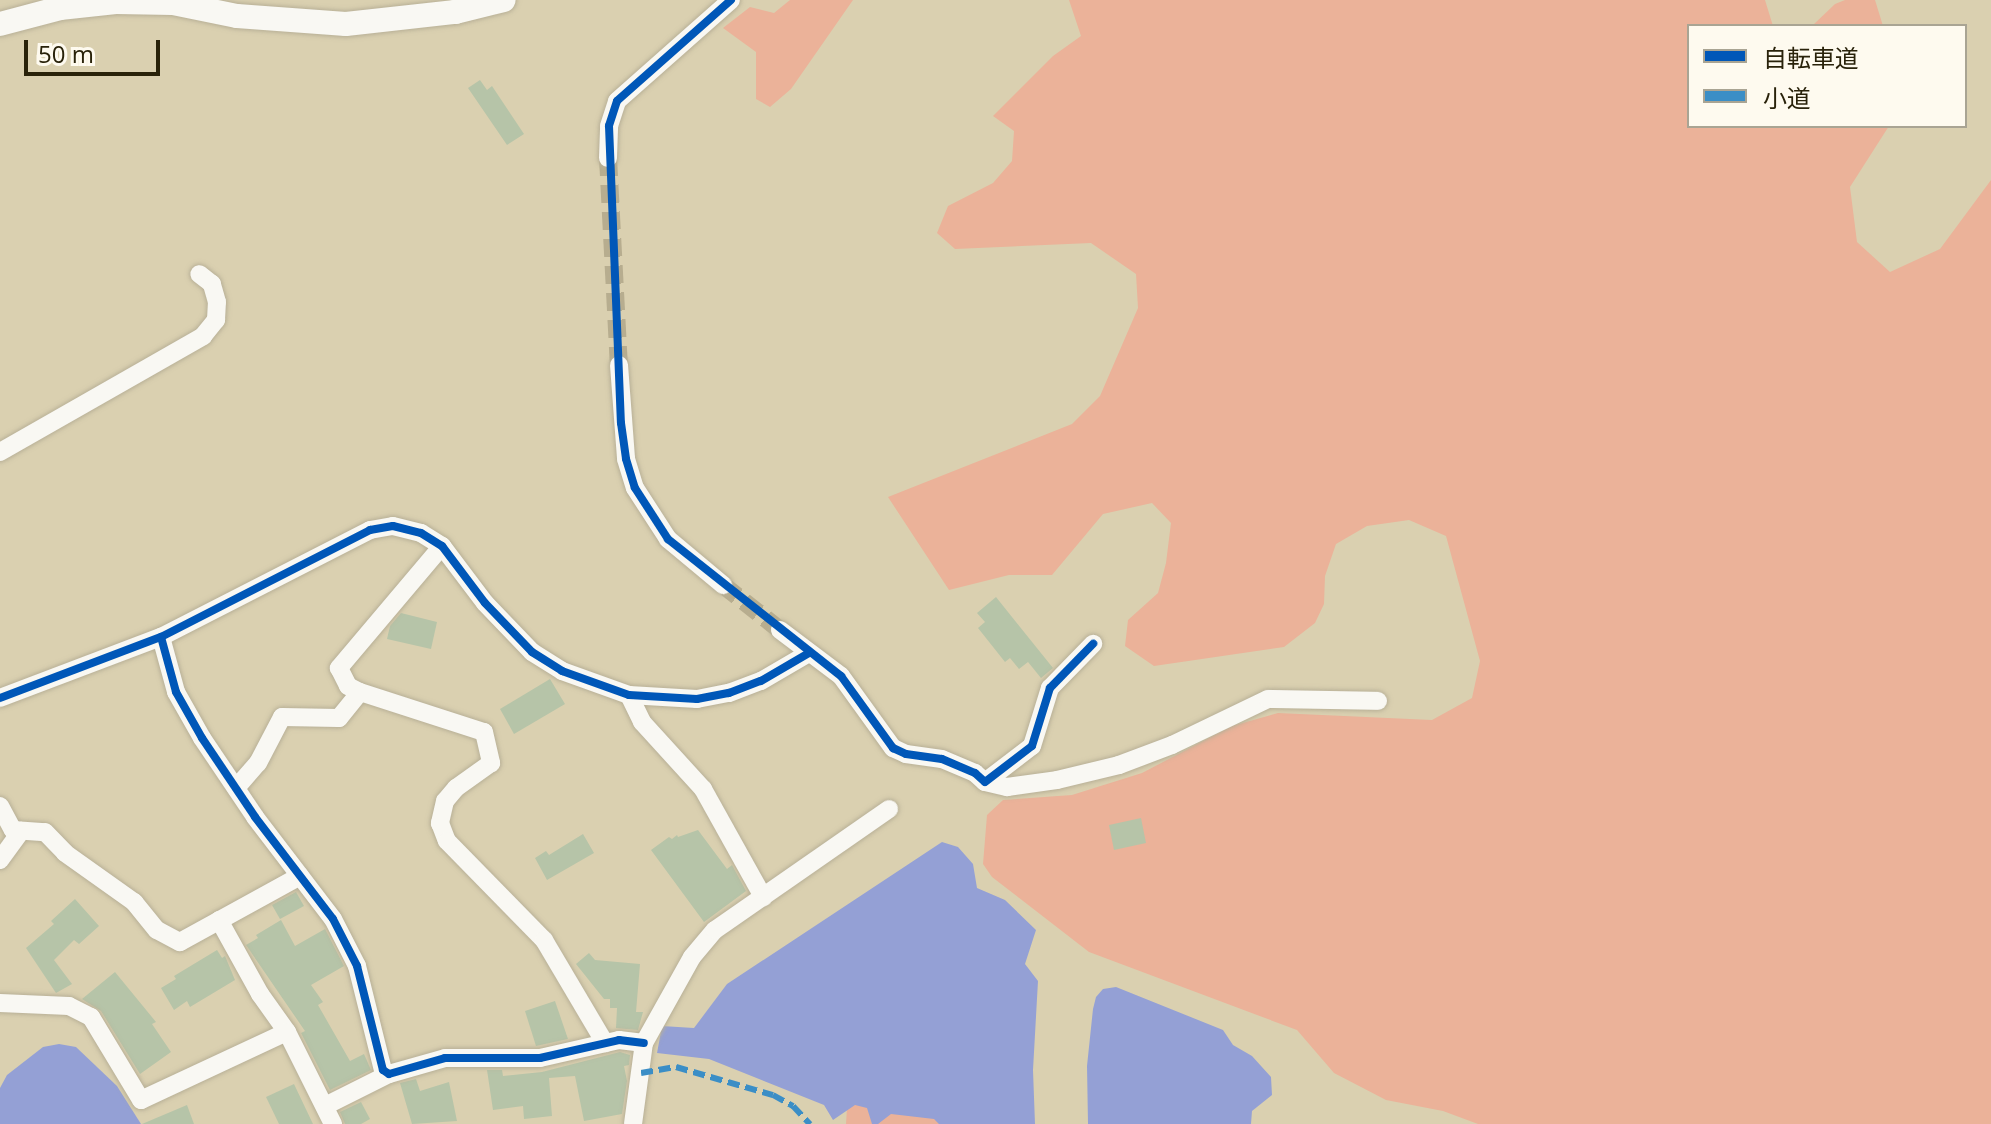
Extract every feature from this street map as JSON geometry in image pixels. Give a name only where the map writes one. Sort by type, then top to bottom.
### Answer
[{"type":"main road","points":[[0,24],[60,8],[116,2],[173,3],[237,16],[346,24],[441,14],[504,0]]},
{"type":"street","points":[[608,158],[609,126],[617,101],[731,0]]},
{"type":"street","points":[[0,452],[203,336],[216,320],[217,302],[212,284],[199,274]]},
{"type":"street","points":[[619,365],[626,459],[635,488],[668,539],[723,585]]},
{"type":"street","points":[[0,698],[161,637],[370,530],[393,526],[421,533],[442,546],[485,603],[532,652],[562,671],[629,695],[697,699],[729,693],[761,681],[809,653]]},
{"type":"street","points":[[442,546],[339,668],[348,686],[360,692],[484,732],[491,763],[456,788],[445,801],[440,823],[447,841],[544,940],[605,1043]]},
{"type":"street","points":[[780,630],[841,676],[893,748],[906,754],[942,759],[975,773],[985,782],[1007,787],[1057,780],[1119,765],[1172,745],[1268,699],[1378,701]]},
{"type":"street","points":[[161,637],[176,692],[236,788],[333,919],[357,966],[383,1070],[389,1074]]},
{"type":"street","points":[[985,782],[1032,746],[1050,688],[1093,644]]},
{"type":"street","points":[[236,788],[258,763],[282,717],[339,718],[360,692]]},
{"type":"street","points":[[629,695],[642,722],[703,789],[763,897]]},
{"type":"street","points":[[0,806],[13,830],[45,832],[65,853],[134,902],[157,930],[180,942],[300,876]]},
{"type":"street","points":[[633,1124],[644,1043],[692,957],[715,930],[889,809]]},
{"type":"street","points":[[0,860],[21,831]]},
{"type":"street","points":[[219,920],[260,994],[287,1032],[333,1124]]},
{"type":"street","points":[[0,1003],[69,1006],[91,1017],[141,1100],[287,1032]]},
{"type":"street","points":[[325,1106],[389,1074],[445,1058],[540,1058],[619,1040],[644,1043]]},
{"type":"shaded area","points":[[790,0],[853,0],[791,89],[770,107],[756,99],[756,52],[723,28],[750,7],[774,13]]},
{"type":"shaded area","points":[[1069,0],[1765,0],[1772,24],[1687,24],[1687,128],[1888,128],[1850,187],[1857,242],[1890,272],[1940,249],[1991,180],[1991,1124],[1478,1124],[1443,1111],[1386,1100],[1334,1073],[1297,1030],[1089,952],[992,877],[983,864],[987,815],[1003,800],[1072,795],[1142,773],[1232,726],[1278,713],[1432,720],[1472,698],[1480,661],[1446,536],[1409,520],[1367,526],[1336,544],[1325,576],[1324,604],[1315,623],[1284,647],[1154,666],[1125,646],[1128,620],[1158,593],[1166,563],[1171,523],[1152,503],[1103,514],[1052,575],[1009,575],[949,590],[888,497],[1072,424],[1100,396],[1138,308],[1136,274],[1091,243],[955,249],[937,233],[948,206],[993,183],[1012,161],[1014,131],[993,116],[1053,56],[1081,36]]},
{"type":"shaded area","points":[[1845,0],[1875,0],[1882,24],[1814,24],[1835,4]]},
{"type":"shaded area","points":[[848,1093],[963,1124],[846,1124]]},
{"type":"water","points":[[942,842],[958,847],[973,864],[977,888],[1005,900],[1036,930],[1025,964],[1038,981],[1033,1070],[1035,1124],[939,1124],[934,1119],[891,1114],[878,1124],[872,1124],[867,1108],[855,1105],[833,1120],[824,1105],[709,1059],[657,1053],[662,1026],[694,1028],[727,984]]},
{"type":"water","points":[[1116,987],[1223,1030],[1233,1045],[1252,1056],[1271,1077],[1272,1095],[1252,1111],[1251,1124],[1088,1124],[1087,1066],[1093,1009],[1096,997],[1103,989]]},
{"type":"water","points":[[59,1044],[76,1047],[117,1086],[141,1124],[0,1124],[0,1088],[7,1075],[43,1047]]},
{"type":"building","points":[[480,80],[487,90],[492,86],[524,134],[507,145],[468,88]]},
{"type":"building","points":[[996,597],[1053,668],[1041,678],[1028,662],[1019,669],[1010,658],[1005,662],[978,628],[985,622],[977,613]]},
{"type":"building","points":[[401,613],[437,622],[431,649],[387,639],[390,626]]},
{"type":"building","points":[[550,679],[565,704],[514,734],[500,709]]},
{"type":"building","points":[[1141,818],[1146,843],[1114,850],[1109,825]]},
{"type":"building","points":[[698,830],[727,869],[732,865],[746,891],[704,922],[651,850],[669,837],[672,839]]},
{"type":"building","points":[[583,834],[594,853],[547,880],[535,858],[546,851],[549,855]]},
{"type":"building","points":[[296,892],[304,906],[280,919],[272,905]]},
{"type":"building","points":[[75,899],[99,926],[79,944],[74,940],[54,960],[72,984],[56,993],[26,948],[54,924],[51,921]]},
{"type":"building","points":[[281,920],[295,946],[325,929],[344,966],[311,985],[323,1002],[318,1005],[350,1061],[364,1054],[371,1070],[330,1090],[301,1033],[305,1031],[246,945]]},
{"type":"building","points":[[217,950],[222,958],[225,956],[235,980],[190,1007],[187,1001],[174,1010],[161,988],[176,979],[174,976]]},
{"type":"building","points":[[589,953],[595,960],[640,964],[636,1012],[643,1012],[638,1030],[616,1028],[617,1008],[610,1008],[610,999],[604,999],[576,964]]},
{"type":"building","points":[[115,972],[156,1022],[152,1024],[171,1052],[140,1074],[101,1011],[82,999]]},
{"type":"building","points":[[555,1001],[568,1039],[536,1046],[525,1011]]},
{"type":"building","points":[[620,1052],[630,1055],[629,1065],[624,1066],[627,1081],[622,1114],[584,1121],[575,1076],[549,1078],[552,1116],[524,1119],[523,1106],[493,1110],[487,1070],[502,1070],[503,1076],[542,1072]]},
{"type":"building","points":[[416,1079],[420,1091],[449,1082],[457,1121],[412,1124],[400,1083]]},
{"type":"building","points":[[294,1084],[313,1124],[279,1124],[266,1097]]},
{"type":"building","points":[[361,1102],[370,1119],[361,1124],[345,1124],[340,1112]]},
{"type":"building","points":[[187,1105],[194,1124],[142,1124]]},
{"type":"tunnel","points":[[608,158],[619,365]]},
{"type":"tunnel","points":[[723,585],[780,630]]},
{"type":"marked path","points":[[641,1073],[676,1067],[773,1095],[793,1106],[810,1124]]},
{"type":"cycle path","points":[[731,0],[617,101],[609,126],[621,423],[626,459],[635,488],[668,539],[841,676],[893,748],[906,754],[942,759],[975,773],[985,782],[1032,746],[1050,688],[1093,644]]},
{"type":"cycle path","points":[[0,698],[161,637],[370,530],[393,526],[421,533],[442,546],[485,603],[532,652],[562,671],[629,695],[697,699],[729,693],[761,681],[809,653]]},
{"type":"cycle path","points":[[161,637],[176,692],[202,738],[255,817],[333,919],[357,966],[383,1070],[389,1074],[445,1058],[540,1058],[619,1040],[644,1043]]}]
